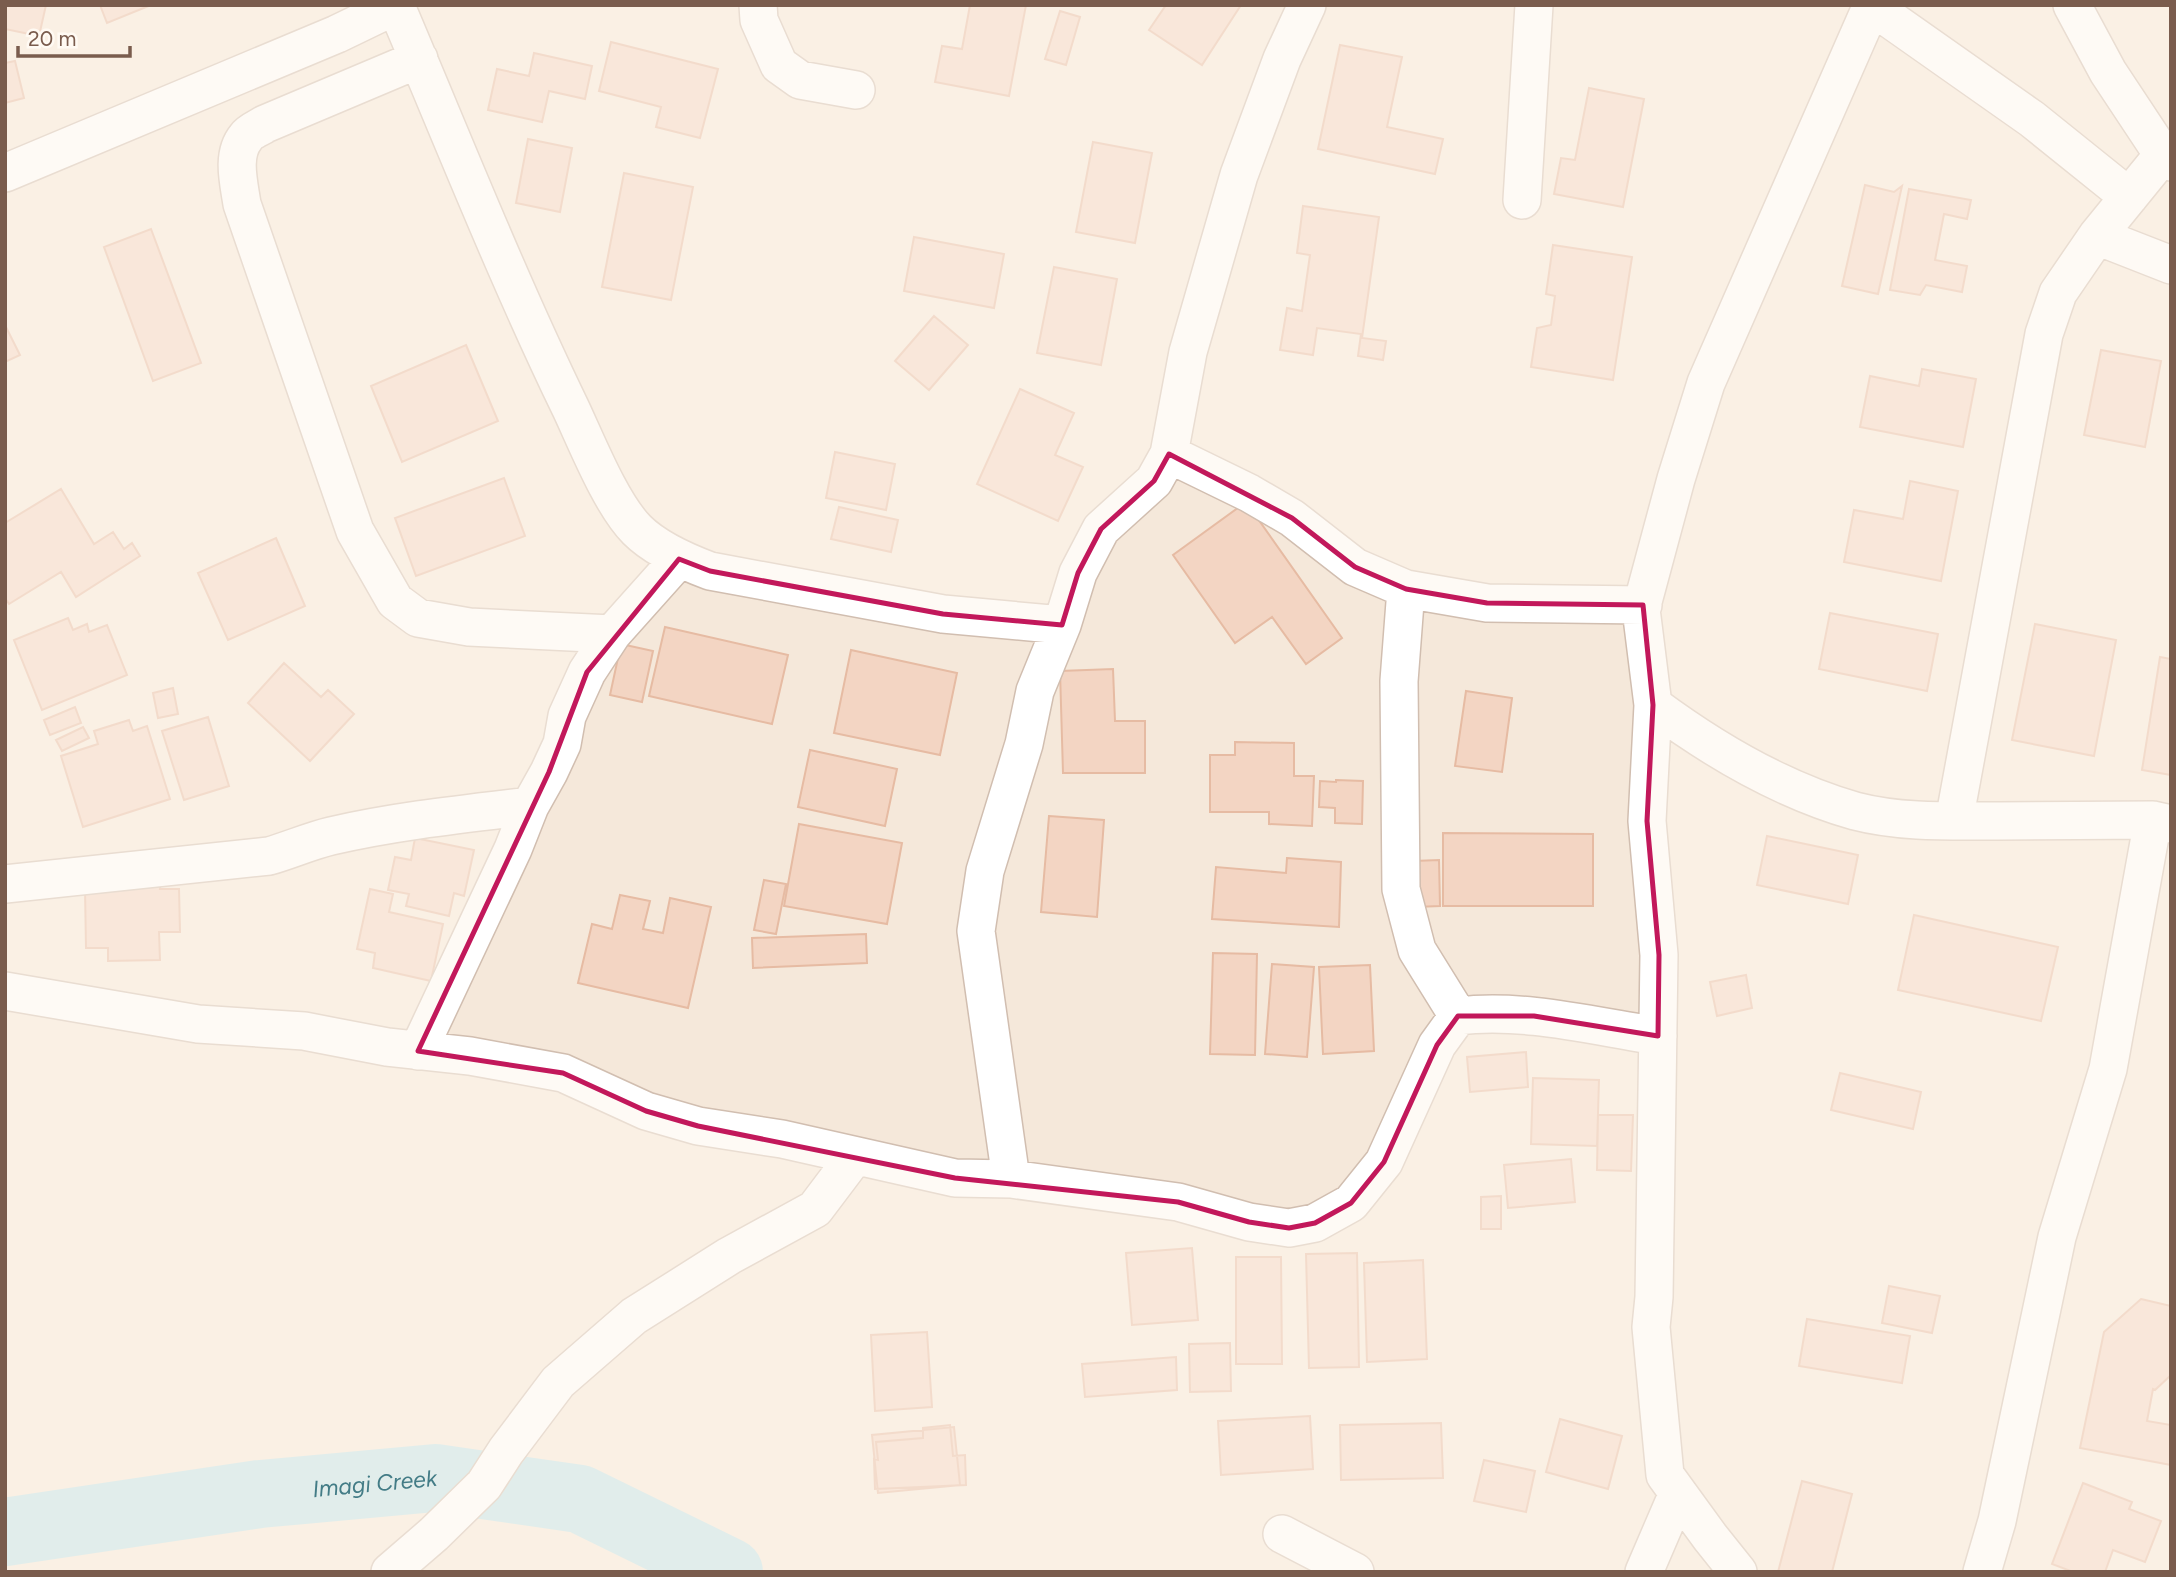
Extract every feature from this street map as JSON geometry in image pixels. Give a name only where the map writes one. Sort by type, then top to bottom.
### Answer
[{"type":"street","points":[[5,173],[331,19],[397,5],[552,371],[598,467],[620,507],[637,530],[679,559],[710,571],[943,614],[1062,625]]},
{"type":"street","points":[[758,5],[759,20],[779,65],[800,80],[856,90]]},
{"type":"street","points":[[1011,1180],[976,932],[985,872],[1024,744],[1035,691],[1062,625],[1078,573],[1101,530],[1154,481],[1169,454],[1188,352],[1239,175],[1282,59],[1307,5]]},
{"type":"street","points":[[1522,200],[1534,5]]},
{"type":"street","points":[[1738,1572],[1665,1475],[1651,1327],[1654,1297],[1659,955],[1647,821],[1653,705],[1643,606],[1675,480],[1706,383],[1871,5],[2032,119],[2129,197]]},
{"type":"street","points":[[1954,821],[2044,334],[2057,293],[2097,236],[2129,197],[2167,159],[2108,72],[2072,5]]},
{"type":"street","points":[[419,59],[265,124],[246,135],[239,149],[237,170],[242,204],[355,531],[395,601],[418,618],[469,627],[612,634]]},
{"type":"street","points":[[2097,236],[2171,265]]},
{"type":"street","points":[[1169,454],[1249,493],[1292,518],[1354,567],[1406,589],[1488,603],[1643,606]]},
{"type":"street","points":[[418,1051],[513,849],[530,806],[562,744],[567,716],[587,672],[612,634],[679,559]]},
{"type":"street","points":[[1406,589],[1399,681],[1401,889],[1417,950],[1458,1016]]},
{"type":"street","points":[[1653,705],[1691,733],[1782,785],[1858,811],[1913,820],[2162,822],[2108,1069],[2057,1237],[1997,1521],[1982,1572]]},
{"type":"street","points":[[5,884],[268,856],[328,837],[428,818],[530,806]]},
{"type":"street","points":[[5,991],[198,1024],[304,1031],[387,1047],[470,1056],[563,1073],[646,1111],[685,1122],[782,1139],[955,1178],[1011,1180],[1178,1202],[1249,1222],[1289,1228],[1315,1223],[1351,1203],[1384,1162],[1437,1045],[1458,1016],[1484,1013],[1534,1016],[1658,1036]]},
{"type":"street","points":[[390,1572],[484,1485],[558,1382],[634,1315],[729,1256],[815,1209],[855,1156]]},
{"type":"street","points":[[1644,1572],[1678,1493]]},
{"type":"street","points":[[1282,1534],[1355,1572]]},
{"type":"highlighted area","points":[[1169,454],[1292,518],[1355,567],[1406,589],[1487,603],[1643,605],[1653,705],[1647,821],[1659,955],[1658,1036],[1534,1016],[1458,1016],[1437,1045],[1384,1162],[1351,1203],[1315,1223],[1289,1228],[1249,1222],[1178,1202],[955,1178],[698,1126],[646,1111],[563,1073],[418,1051],[549,772],[587,672],[679,559],[710,571],[943,614],[1062,625],[1078,573],[1101,529],[1154,481]]},
{"type":"shaded area","points":[[5,5],[2171,5],[2171,1572],[5,1572]]},
{"type":"building","points":[[5,5],[46,5],[39,36],[5,29]]},
{"type":"building","points":[[100,5],[151,5],[107,23]]},
{"type":"building","points":[[970,5],[1026,5],[1009,96],[935,82],[942,46],[962,49]]},
{"type":"building","points":[[1166,5],[1241,5],[1202,65],[1149,30]]},
{"type":"building","points":[[1060,11],[1080,17],[1066,65],[1045,59]]},
{"type":"building","points":[[611,42],[718,69],[700,138],[656,127],[661,107],[599,91]]},
{"type":"building","points":[[1340,45],[1402,57],[1387,127],[1443,139],[1435,174],[1318,149]]},
{"type":"building","points":[[534,53],[592,66],[585,99],[549,91],[542,122],[488,110],[497,69],[529,76]]},
{"type":"building","points":[[15,61],[24,98],[5,103],[5,63]]},
{"type":"building","points":[[1589,88],[1644,99],[1623,207],[1554,194],[1561,158],[1575,160]]},
{"type":"building","points":[[528,139],[572,148],[560,212],[516,203]]},
{"type":"building","points":[[1093,142],[1152,153],[1135,243],[1076,232]]},
{"type":"building","points":[[624,173],[693,187],[671,300],[602,287]]},
{"type":"building","points":[[1865,185],[1894,192],[1902,186],[1878,294],[1842,286]]},
{"type":"building","points":[[1909,189],[1971,200],[1967,219],[1944,214],[1935,260],[1967,266],[1962,292],[1926,285],[1920,295],[1890,290]]},
{"type":"building","points":[[1303,206],[1379,217],[1362,338],[1386,341],[1383,360],[1358,356],[1361,334],[1317,328],[1313,355],[1280,350],[1287,308],[1302,311],[1310,255],[1297,253]]},
{"type":"building","points":[[151,229],[201,363],[153,381],[104,247]]},
{"type":"building","points":[[914,237],[1004,254],[994,308],[904,291]]},
{"type":"building","points":[[1553,245],[1632,257],[1613,380],[1531,367],[1537,328],[1551,325],[1555,296],[1546,294]]},
{"type":"building","points":[[1054,267],[1117,279],[1101,365],[1037,353]]},
{"type":"building","points":[[934,316],[968,345],[929,390],[895,361]]},
{"type":"building","points":[[5,325],[20,355],[5,362]]},
{"type":"building","points":[[466,345],[498,421],[402,462],[371,386]]},
{"type":"building","points":[[2101,350],[2161,361],[2145,447],[2084,435]]},
{"type":"building","points":[[1922,369],[1976,379],[1963,447],[1860,427],[1870,376],[1919,386]]},
{"type":"building","points":[[1020,389],[1074,413],[1055,455],[1083,467],[1058,521],[977,484]]},
{"type":"building","points":[[835,452],[895,464],[886,510],[826,498]]},
{"type":"building","points":[[504,478],[525,536],[416,576],[395,518]]},
{"type":"building","points":[[1910,481],[1958,491],[1941,581],[1844,562],[1854,510],[1903,519]]},
{"type":"building","points":[[61,489],[94,544],[113,532],[124,549],[132,543],[140,556],[76,597],[61,572],[9,604],[5,598],[5,523]]},
{"type":"building","points":[[1246,502],[1342,638],[1306,664],[1272,617],[1235,643],[1173,555]]},
{"type":"building","points":[[839,507],[898,520],[891,552],[831,539]]},
{"type":"building","points":[[276,538],[305,606],[228,640],[198,573]]},
{"type":"building","points":[[1830,613],[1938,634],[1927,691],[1819,669]]},
{"type":"building","points":[[68,618],[73,630],[87,624],[89,632],[107,625],[127,675],[42,710],[14,640]]},
{"type":"building","points":[[2035,624],[2116,640],[2094,756],[2012,740]]},
{"type":"building","points":[[665,627],[788,655],[772,724],[649,696]]},
{"type":"building","points":[[621,644],[653,651],[642,702],[610,695]]},
{"type":"building","points":[[851,650],[957,673],[940,755],[834,733]]},
{"type":"building","points":[[2160,657],[2171,659],[2171,775],[2142,770]]},
{"type":"building","points":[[284,663],[321,697],[328,690],[354,714],[310,761],[248,703]]},
{"type":"building","points":[[1113,669],[1115,721],[1145,721],[1145,773],[1063,773],[1060,671]]},
{"type":"building","points":[[173,688],[178,714],[158,718],[153,693]]},
{"type":"building","points":[[1466,691],[1512,698],[1502,772],[1455,766]]},
{"type":"building","points":[[75,707],[81,723],[50,735],[44,720]]},
{"type":"building","points":[[208,717],[229,786],[184,800],[162,731]]},
{"type":"building","points":[[129,720],[133,731],[147,726],[170,799],[83,827],[61,756],[98,744],[94,731]]},
{"type":"building","points":[[83,727],[89,738],[62,751],[56,740]]},
{"type":"building","points":[[1235,742],[1294,743],[1294,776],[1314,776],[1312,826],[1269,824],[1269,812],[1210,812],[1210,755],[1235,755]]},
{"type":"building","points":[[810,750],[897,769],[885,826],[798,807]]},
{"type":"building","points":[[1320,781],[1363,781],[1362,824],[1335,823],[1335,808],[1319,807]]},
{"type":"building","points":[[1049,816],[1104,820],[1097,917],[1041,912]]},
{"type":"building","points":[[799,824],[902,843],[887,924],[784,906]]},
{"type":"building","points":[[1443,833],[1593,834],[1593,906],[1443,906]]},
{"type":"building","points":[[1767,836],[1858,855],[1848,904],[1757,885]]},
{"type":"building","points":[[415,838],[474,850],[464,896],[454,893],[449,916],[406,906],[409,894],[388,890],[395,857],[411,860]]},
{"type":"building","points":[[1287,858],[1341,862],[1339,927],[1212,919],[1216,867],[1286,873]]},
{"type":"building","points":[[1439,860],[1440,906],[1415,907],[1414,861]]},
{"type":"building","points":[[161,878],[160,889],[179,889],[180,932],[159,932],[160,960],[108,961],[108,948],[86,948],[85,889]]},
{"type":"building","points":[[764,880],[786,884],[776,934],[754,930]]},
{"type":"building","points":[[370,889],[393,894],[389,912],[443,924],[431,981],[373,968],[375,953],[357,949]]},
{"type":"building","points":[[620,895],[650,901],[643,929],[663,933],[670,898],[711,907],[688,1008],[578,983],[592,924],[612,929]]},
{"type":"building","points":[[1914,915],[2058,947],[2041,1021],[1898,990]]},
{"type":"building","points":[[866,934],[867,963],[753,968],[752,938]]},
{"type":"building","points":[[1213,953],[1257,954],[1255,1055],[1210,1054]]},
{"type":"building","points":[[1272,964],[1314,967],[1307,1057],[1265,1054]]},
{"type":"building","points":[[1370,965],[1374,1051],[1323,1054],[1319,967]]},
{"type":"building","points":[[1746,975],[1752,1008],[1717,1016],[1710,982]]},
{"type":"building","points":[[1526,1052],[1528,1087],[1470,1092],[1467,1057]]},
{"type":"building","points":[[1840,1073],[1921,1092],[1913,1129],[1831,1110]]},
{"type":"building","points":[[1533,1078],[1599,1080],[1597,1146],[1531,1144]]},
{"type":"building","points":[[1598,1115],[1633,1115],[1631,1171],[1597,1170]]},
{"type":"building","points":[[1571,1159],[1575,1202],[1508,1208],[1504,1165]]},
{"type":"building","points":[[1501,1196],[1501,1229],[1481,1229],[1481,1197]]},
{"type":"building","points":[[1192,1248],[1198,1320],[1132,1325],[1126,1253]]},
{"type":"building","points":[[1357,1253],[1359,1367],[1309,1368],[1306,1254]]},
{"type":"building","points":[[1236,1257],[1281,1257],[1282,1364],[1236,1364]]},
{"type":"building","points":[[1423,1260],[1427,1359],[1367,1362],[1364,1263]]},
{"type":"building","points":[[1889,1286],[1940,1296],[1932,1333],[1882,1323]]},
{"type":"building","points":[[2141,1299],[2171,1306],[2171,1375],[2153,1389],[2147,1421],[2171,1425],[2171,1465],[2080,1448],[2104,1332]]},
{"type":"building","points":[[1807,1319],[1910,1336],[1902,1383],[1799,1366]]},
{"type":"building","points":[[927,1332],[932,1407],[875,1411],[871,1335]]},
{"type":"building","points":[[1230,1343],[1231,1391],[1190,1392],[1189,1344]]},
{"type":"building","points":[[1176,1357],[1177,1390],[1085,1397],[1082,1364]]},
{"type":"building","points":[[1310,1416],[1313,1469],[1221,1475],[1218,1421]]},
{"type":"building","points":[[1560,1419],[1622,1436],[1608,1489],[1546,1472]]},
{"type":"building","points":[[1441,1423],[1443,1478],[1341,1480],[1340,1425]]},
{"type":"building","points":[[950,1425],[953,1456],[965,1455],[966,1485],[875,1489],[874,1459],[878,1460],[876,1442],[923,1438],[923,1428]]},
{"type":"building","points":[[954,1427],[960,1485],[878,1493],[872,1435]]},
{"type":"building","points":[[1484,1460],[1535,1471],[1526,1512],[1474,1501]]},
{"type":"building","points":[[1802,1481],[1852,1494],[1832,1572],[1778,1572]]},
{"type":"building","points":[[2083,1483],[2132,1502],[2129,1509],[2161,1521],[2145,1562],[2113,1550],[2105,1572],[2073,1572],[2052,1564]]},
{"type":"waterway","name":"Imagi Creek","points":[[5,1532],[260,1494],[435,1478],[580,1499],[729,1572]]}]
